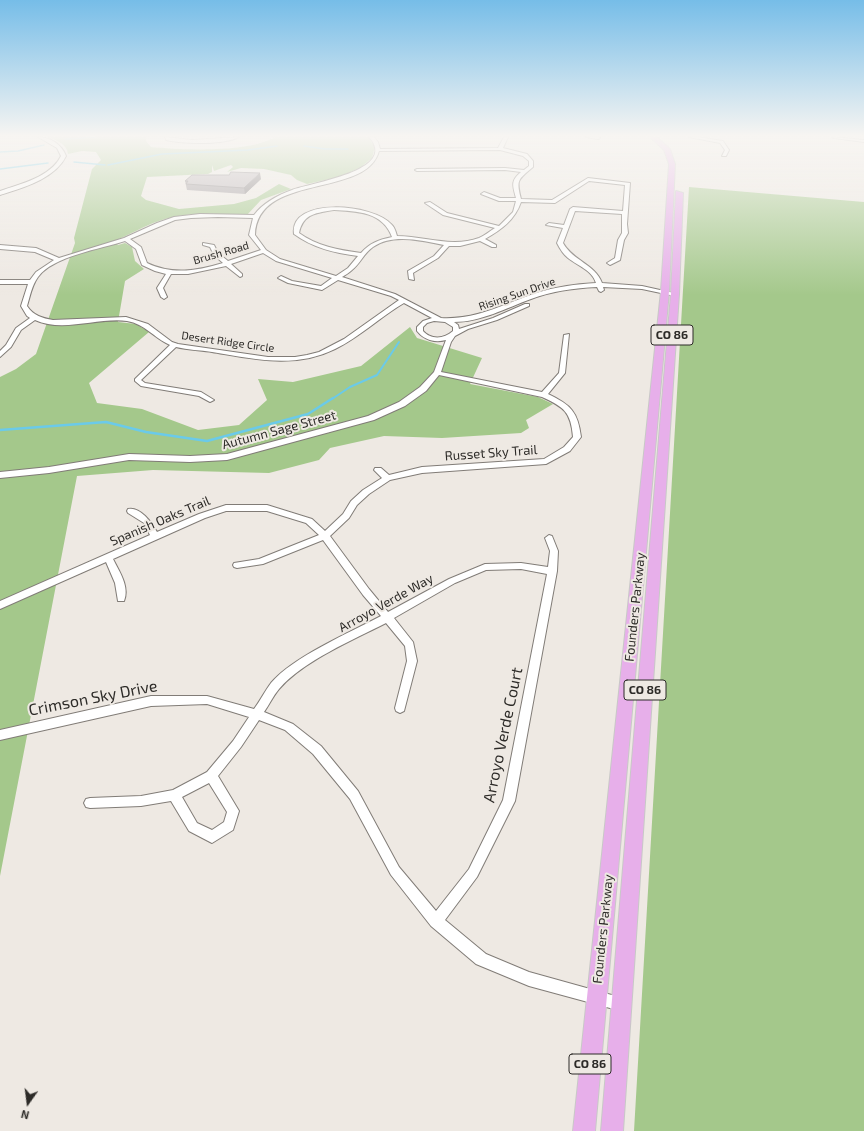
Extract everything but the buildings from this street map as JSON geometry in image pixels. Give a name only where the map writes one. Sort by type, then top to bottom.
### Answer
[{"type":"highway","name":"Founders Parkway","points":[[612,1131],[622,1004],[668,294],[671,190]]},
{"type":"highway","name":"Founders Parkway","points":[[584,1131],[596,997],[679,190]]},
{"type":"street","points":[[298,190],[279,197],[266,206],[255,217],[252,235],[264,251],[278,260],[393,295],[439,319]]},
{"type":"street","points":[[281,278],[290,282],[318,288],[325,286],[350,269],[370,246],[380,241],[395,238],[414,238],[447,244],[460,244],[481,239],[500,228],[515,212],[519,201],[516,190]]},
{"type":"street","points":[[484,194],[492,198],[519,201],[556,201],[571,190]]},
{"type":"street","points":[[610,263],[618,259],[621,240],[625,234],[624,224],[629,190]]},
{"type":"street","points":[[428,203],[445,214],[500,228]]},
{"type":"street","points":[[361,255],[317,246],[304,239],[296,232],[298,224],[306,216],[325,210],[344,208],[362,210],[380,216],[390,223],[395,230],[395,238]]},
{"type":"street","points":[[601,288],[597,277],[589,268],[569,257],[563,250],[560,243],[573,210],[625,213]]},
{"type":"street","points":[[0,355],[9,346],[18,329],[34,318],[28,315],[24,306],[32,282],[41,270],[59,260],[126,239],[154,225],[180,218],[204,216],[255,217]]},
{"type":"street","points":[[549,225],[566,227]]},
{"type":"street","name":"Brush Road","points":[[126,239],[139,248],[144,264],[154,269],[170,272],[195,272],[264,251]]},
{"type":"street","points":[[481,239],[494,246]]},
{"type":"street","points":[[205,244],[212,246],[216,254],[240,275]]},
{"type":"street","points":[[412,279],[410,272],[418,266],[436,259],[444,251],[447,244]]},
{"type":"street","points":[[0,247],[36,250],[59,260]]},
{"type":"street","points":[[164,297],[160,288],[170,272]]},
{"type":"street","points":[[0,282],[32,282]]},
{"type":"street","name":"Rising Sun Drive","points":[[439,319],[447,320],[475,318],[540,294],[566,288],[601,288],[668,294]]},
{"type":"street","name":"Rising Sun Drive","points":[[430,338],[442,339],[466,328],[495,320],[542,299],[601,288]]},
{"type":"street","name":"Desert Ridge Circle","points":[[34,318],[54,323],[109,318],[129,320],[142,323],[151,328],[171,344],[288,360],[308,357],[342,344],[387,310],[404,300]]},
{"type":"street","points":[[418,308],[421,315],[422,324],[420,331],[430,338],[443,357]]},
{"type":"street","points":[[422,324],[429,320],[439,319]]},
{"type":"street","points":[[447,320],[456,326],[453,335]]},
{"type":"street","name":"Autumn Sage Street","points":[[0,476],[49,470],[129,457],[203,459],[238,455],[384,414],[423,389],[436,373],[448,342],[453,335]]},
{"type":"street","points":[[544,395],[562,373],[567,335]]},
{"type":"street","points":[[175,344],[137,380],[143,385],[201,394],[210,400]]},
{"type":"street","name":"Russet Sky Trail","points":[[325,536],[346,516],[354,503],[366,492],[387,478],[422,470],[546,461],[567,449],[577,437],[576,422],[571,411],[560,402],[544,395],[436,373]]},
{"type":"street","points":[[378,470],[387,478]]},
{"type":"street","name":"Spanish Oaks Trail","points":[[0,605],[202,516],[226,508],[267,508],[309,520],[325,536],[366,592],[410,645],[412,661],[400,708]]},
{"type":"street","points":[[131,512],[147,521],[154,536]]},
{"type":"street","points":[[237,565],[260,562],[325,536]]},
{"type":"street","name":"Arroyo Verde Court","points":[[436,921],[473,873],[509,801],[552,571],[554,551],[549,538]]},
{"type":"street","points":[[108,557],[120,584],[120,598]]},
{"type":"street","name":"Arroyo Verde Way","points":[[211,776],[236,744],[275,686],[292,671],[313,657],[452,581],[485,567],[521,566],[552,571]]},
{"type":"street","name":"Crimson Sky Drive","points":[[0,735],[151,701],[207,700],[256,714],[289,727],[317,750],[354,795],[395,872],[436,921],[481,959],[529,979],[622,1004]]},
{"type":"street","points":[[90,803],[141,801],[174,795],[211,776],[233,811],[229,826],[212,836],[193,827],[174,795]]},
{"type":"green space","points":[[87,190],[143,190],[141,196],[146,200],[179,209],[234,204],[256,198],[270,190],[289,190],[261,200],[247,215],[191,214],[180,216],[153,223],[114,241],[118,245],[125,243],[132,247],[135,261],[144,269],[125,281],[118,322],[136,324],[149,332],[89,383],[97,403],[142,409],[198,430],[239,425],[267,400],[258,379],[293,382],[361,366],[410,327],[417,338],[482,358],[470,384],[538,397],[553,404],[526,420],[529,428],[521,433],[442,438],[384,436],[330,448],[319,460],[269,473],[153,470],[77,476],[0,876],[0,377],[16,369],[36,354],[75,243],[74,238]]},
{"type":"green space","points":[[689,190],[721,190],[864,202],[864,1131],[634,1131]]},
{"type":"waterway","points":[[332,399],[350,387],[377,375],[399,342]]},
{"type":"waterway","points":[[0,430],[106,422],[146,432],[207,441],[308,414],[333,398]]}]
